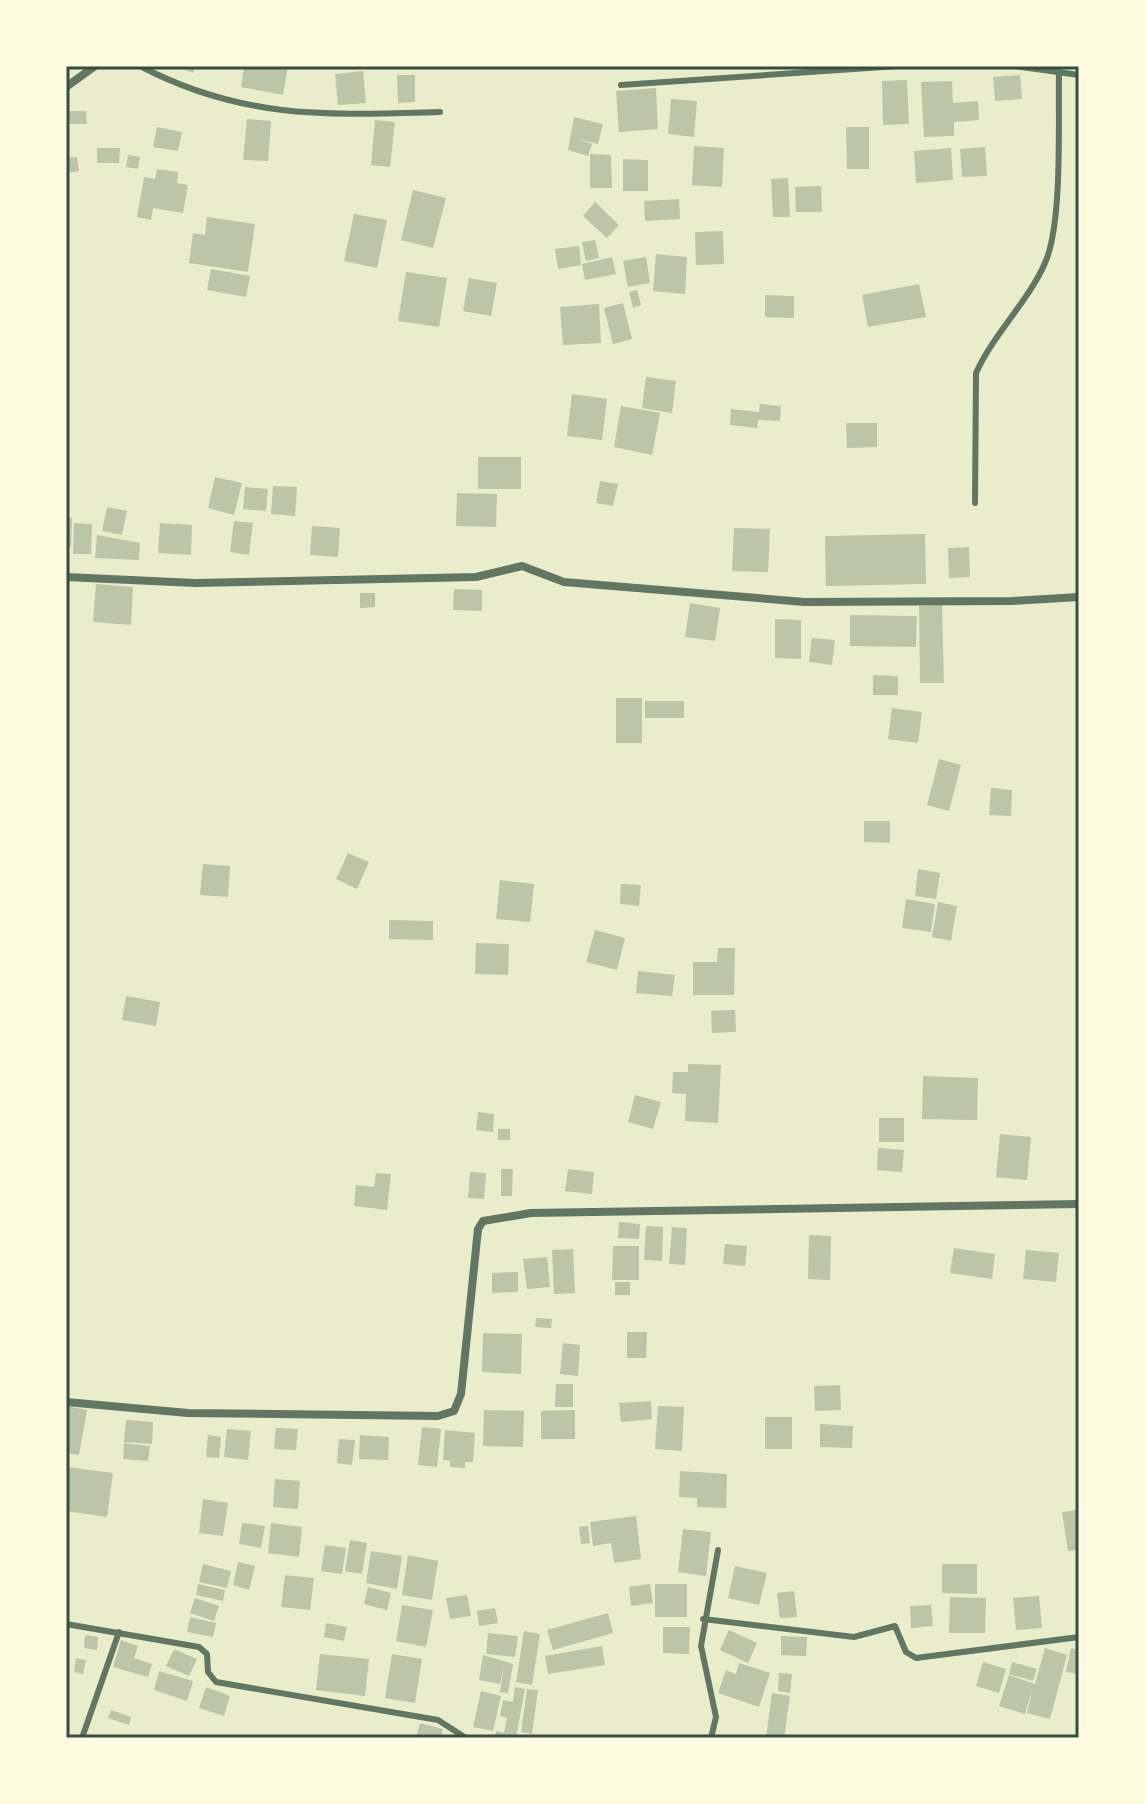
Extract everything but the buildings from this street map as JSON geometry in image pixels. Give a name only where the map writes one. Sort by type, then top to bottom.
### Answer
[{"type":"street","points":[[66,87],[95,66]]},
{"type":"street","points":[[66,577],[195,583],[445,578],[476,577],[522,566],[564,582],[805,602],[1012,601],[1079,597]]},
{"type":"street","points":[[66,1402],[188,1413],[438,1416],[454,1411],[461,1394],[478,1229],[483,1221],[531,1213],[1079,1204]]},
{"type":"lane","points":[[140,66],[167,81],[240,106],[327,115],[440,112]]},
{"type":"lane","points":[[621,85],[898,66]]},
{"type":"lane","points":[[1015,66],[1079,75]]},
{"type":"lane","points":[[975,503],[976,373],[984,354],[1045,263],[1054,232],[1059,72]]},
{"type":"lane","points":[[711,1738],[716,1717],[701,1646],[703,1619],[718,1550]]},
{"type":"lane","points":[[703,1619],[854,1637],[895,1626],[906,1652],[916,1658],[1079,1637]]},
{"type":"lane","points":[[66,1624],[199,1647],[207,1654],[208,1672],[216,1682],[438,1720],[466,1738]]},
{"type":"lane","points":[[82,1738],[119,1632]]}]
